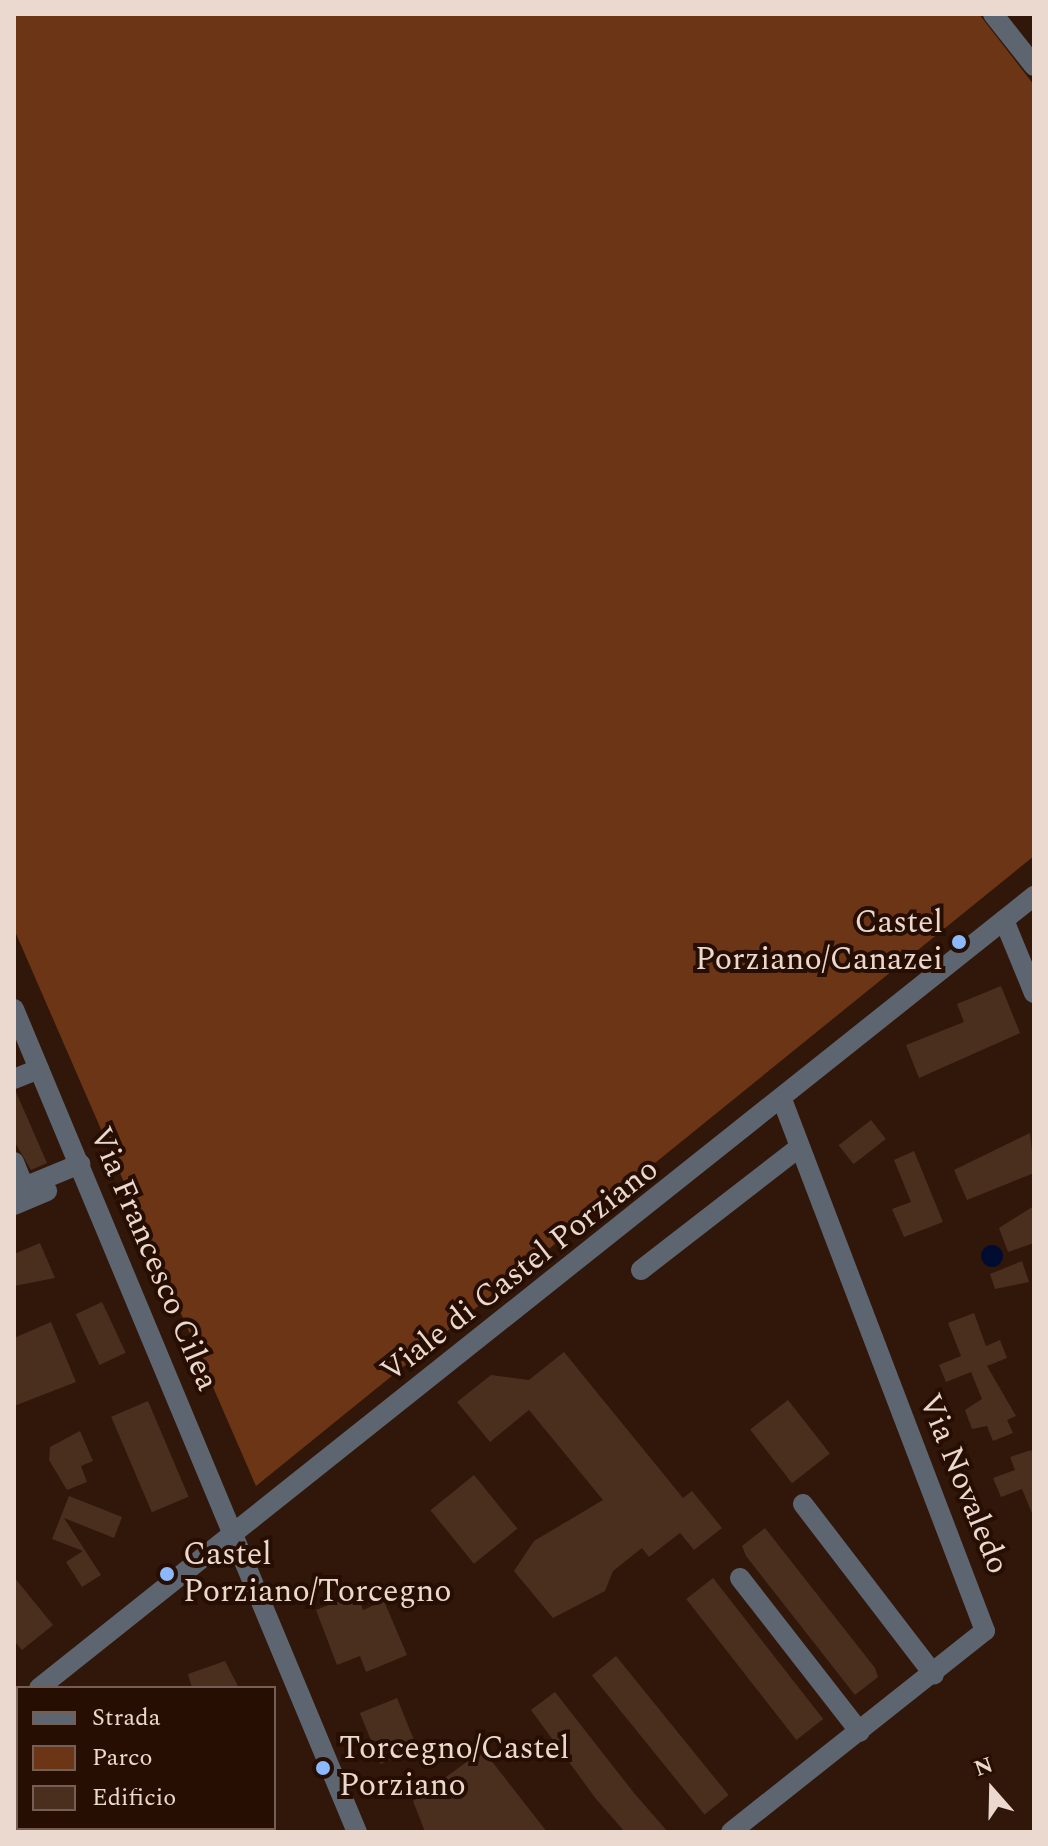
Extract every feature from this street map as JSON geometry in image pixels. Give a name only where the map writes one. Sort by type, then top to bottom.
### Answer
[{"type":"street","points":[[993,14],[1034,66]]},
{"type":"street","name":"Viale di Castel Porziano","points":[[46,1686],[783,1102],[1034,896]]},
{"type":"street","points":[[1004,920],[1034,993]]},
{"type":"street","name":"Via Francesco Cilea","points":[[14,1009],[236,1533],[357,1832]]},
{"type":"street","points":[[14,1079],[39,1069]]},
{"type":"street","name":"Via Novaledo","points":[[731,1832],[979,1640],[983,1617],[798,1148],[783,1102]]},
{"type":"street","points":[[641,1270],[798,1148]]},
{"type":"street","points":[[14,1162],[24,1187],[82,1170]]},
{"type":"street","points":[[14,1205],[82,1170]]},
{"type":"street","points":[[803,1504],[934,1675]]},
{"type":"street","points":[[740,1578],[860,1732]]},
{"type":"green space","points":[[14,14],[979,14],[1034,85],[1034,856],[256,1486],[14,929]]},
{"type":"water","points":[[992,1245],[1000,1248],[1003,1256],[1000,1264],[992,1267],[984,1264],[981,1256],[984,1248]]},
{"type":"building","points":[[1001,986],[1020,1033],[919,1078],[906,1045],[964,1022],[957,1004]]},
{"type":"building","points":[[16,1092],[47,1163],[31,1170],[14,1141]]},
{"type":"building","points":[[871,1120],[886,1139],[853,1164],[839,1145]]},
{"type":"building","points":[[1030,1133],[1034,1173],[967,1200],[954,1170]]},
{"type":"building","points":[[914,1151],[943,1222],[904,1237],[892,1209],[911,1202],[894,1160]]},
{"type":"building","points":[[1034,1206],[1034,1243],[1008,1252],[999,1228]]},
{"type":"building","points":[[40,1243],[55,1278],[14,1286],[14,1254]]},
{"type":"building","points":[[1022,1261],[1029,1282],[995,1289],[990,1274]]},
{"type":"building","points":[[102,1302],[126,1353],[99,1365],[76,1314]]},
{"type":"building","points":[[974,1313],[986,1346],[1000,1340],[1007,1358],[987,1366],[1016,1416],[1007,1420],[1013,1433],[993,1441],[987,1426],[972,1429],[965,1410],[982,1399],[971,1372],[946,1382],[939,1365],[961,1356],[948,1323]]},
{"type":"building","points":[[51,1322],[76,1382],[14,1406],[14,1338]]},
{"type":"building","points":[[564,1352],[683,1498],[692,1491],[722,1528],[694,1550],[680,1533],[649,1557],[642,1548],[613,1571],[605,1591],[553,1618],[514,1571],[534,1541],[603,1500],[529,1410],[490,1442],[457,1402],[491,1375],[529,1380]]},
{"type":"building","points":[[788,1400],[830,1454],[792,1483],[750,1430]]},
{"type":"building","points":[[148,1401],[189,1497],[152,1512],[111,1417]]},
{"type":"building","points":[[80,1431],[93,1461],[81,1466],[87,1482],[67,1490],[49,1460],[50,1447]]},
{"type":"building","points":[[1031,1450],[1034,1457],[1034,1518],[1022,1489],[1001,1497],[993,1478],[1015,1470],[1010,1457]]},
{"type":"building","points":[[474,1475],[517,1529],[474,1564],[430,1510]]},
{"type":"building","points":[[69,1496],[122,1517],[114,1538],[64,1518],[101,1575],[82,1587],[66,1562],[83,1551],[52,1539]]},
{"type":"building","points":[[765,1528],[875,1668],[878,1677],[855,1695],[746,1556],[742,1546]]},
{"type":"building","points":[[14,1577],[53,1625],[22,1650],[14,1641]]},
{"type":"building","points":[[713,1578],[823,1719],[796,1740],[686,1599]]},
{"type":"building","points":[[357,1594],[363,1610],[384,1601],[407,1655],[366,1672],[360,1656],[337,1665],[316,1610]]},
{"type":"building","points":[[616,1656],[729,1795],[705,1815],[592,1676]]},
{"type":"building","points":[[225,1661],[238,1686],[191,1686],[188,1674]]},
{"type":"building","points":[[555,1692],[668,1832],[625,1832],[596,1799],[531,1710]]},
{"type":"building","points":[[397,1698],[418,1749],[381,1764],[360,1713]]},
{"type":"building","points":[[483,1750],[547,1832],[425,1832],[413,1801]]},
{"type":"place","name":"Castel Porziano/Canazei","points":[[959,942]]},
{"type":"place","name":"Castel Porziano/Torcegno","points":[[167,1574]]},
{"type":"place","name":"Torcegno/Castel Porziano","points":[[323,1768]]}]
